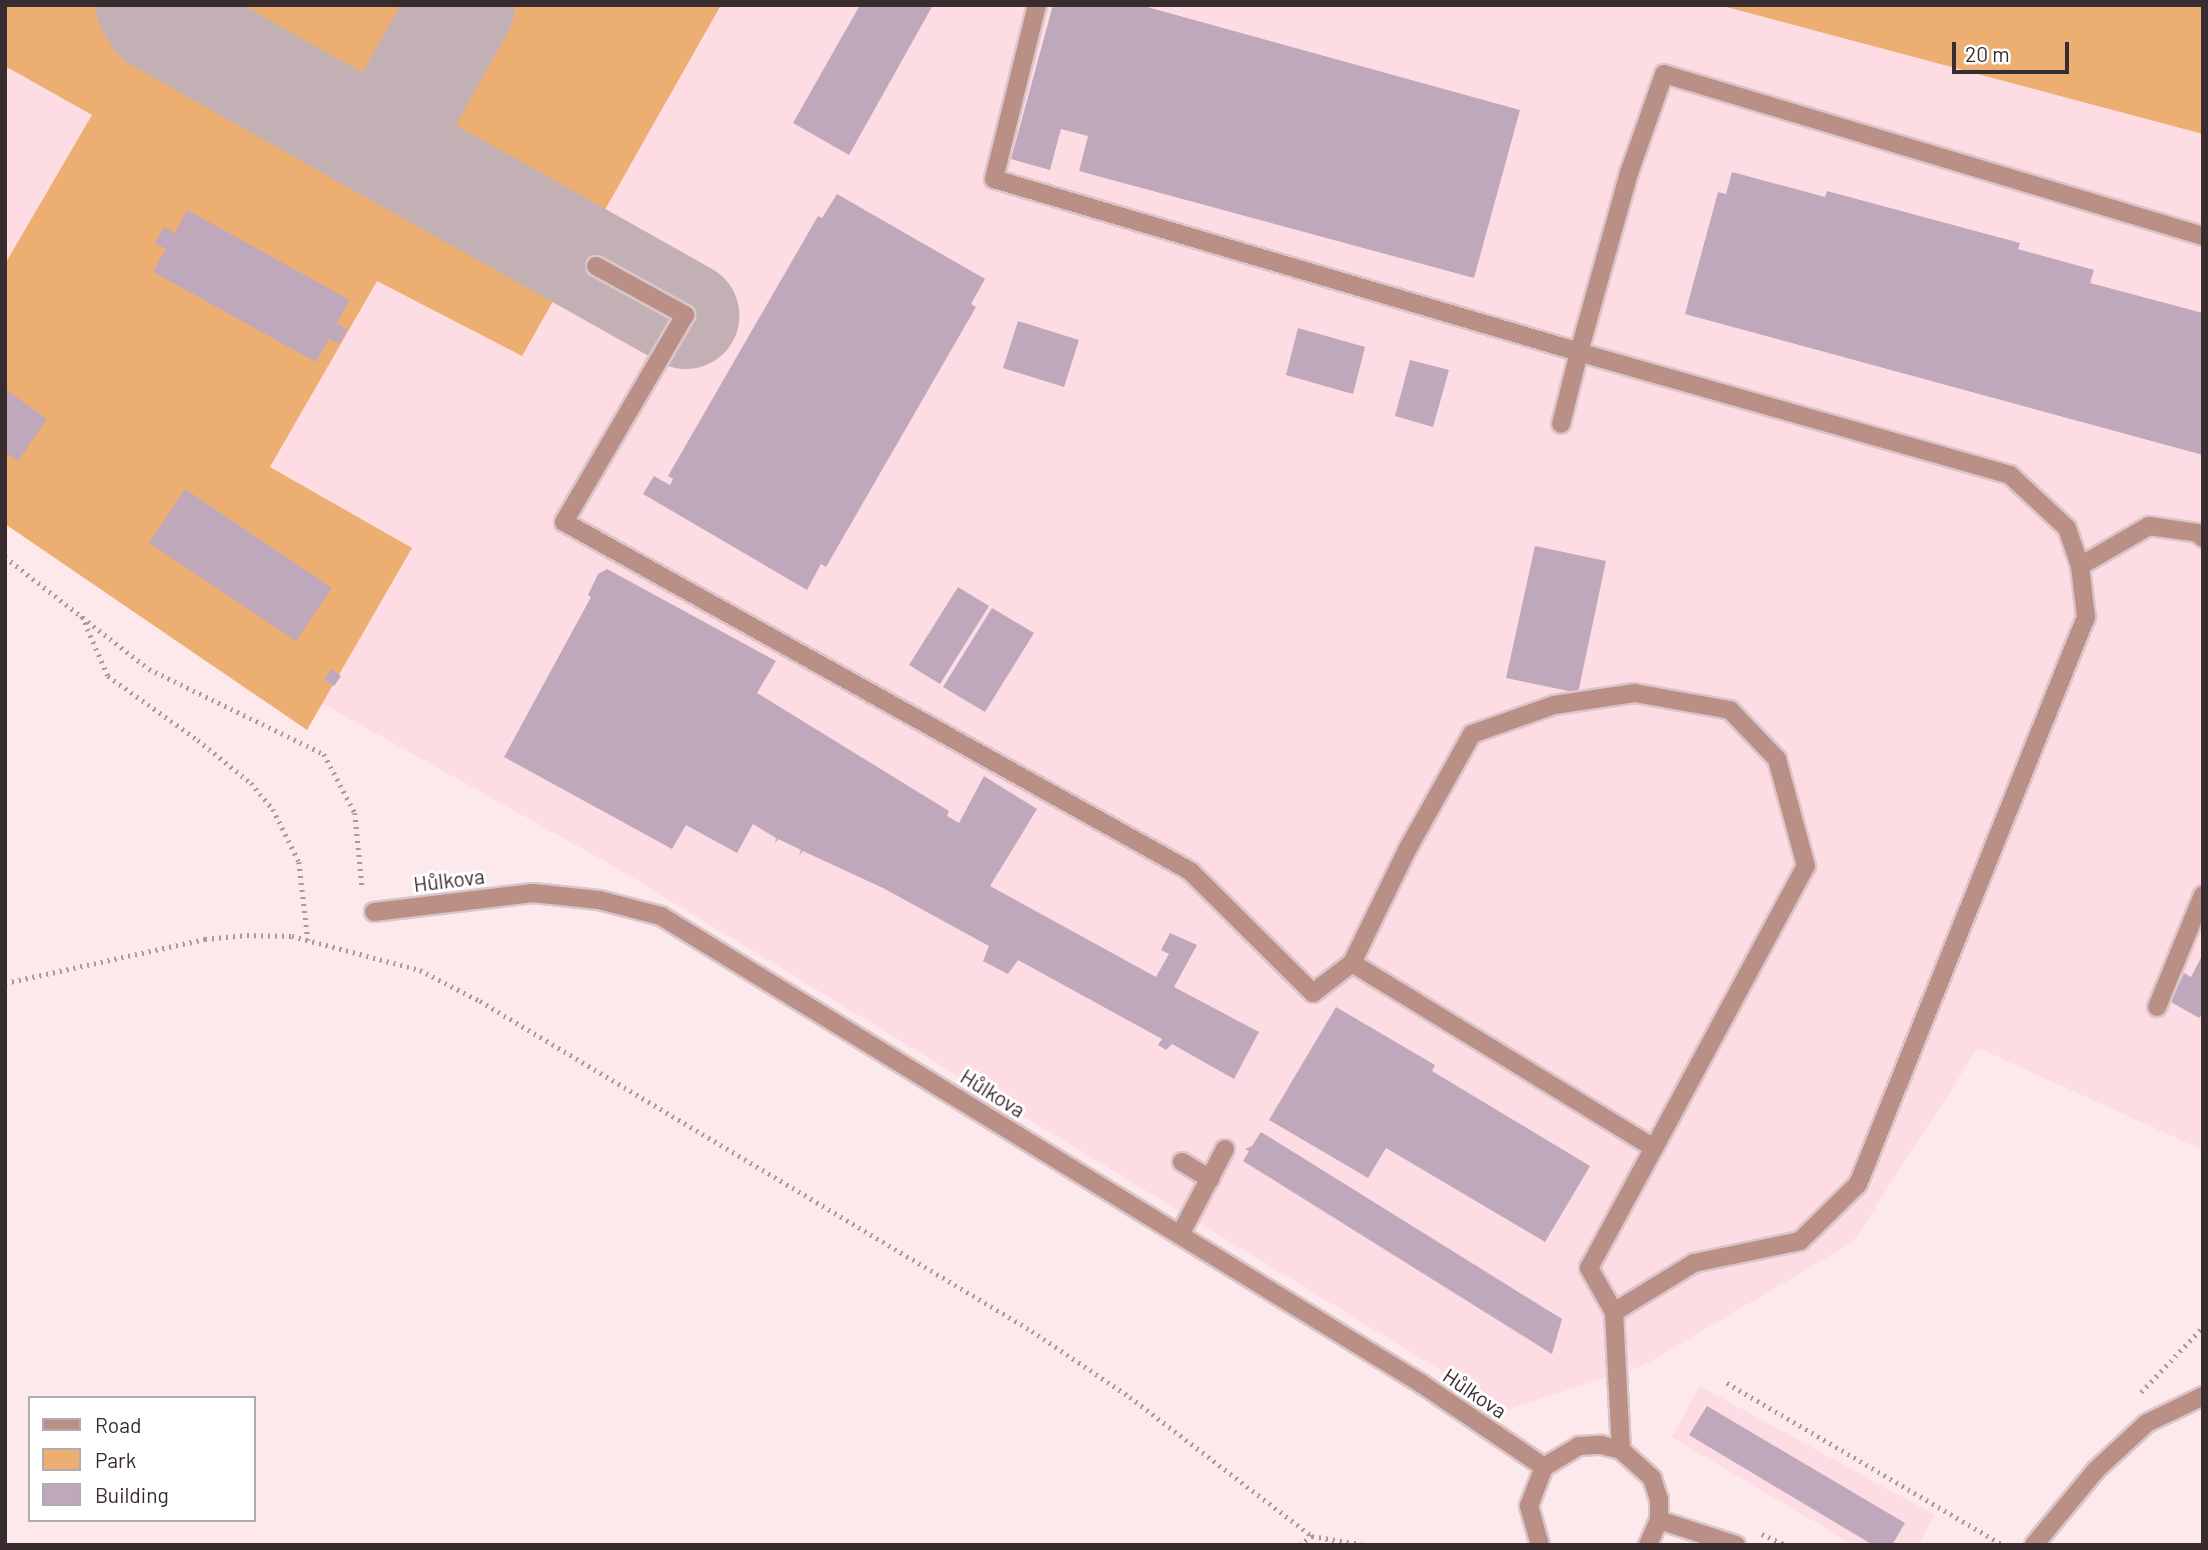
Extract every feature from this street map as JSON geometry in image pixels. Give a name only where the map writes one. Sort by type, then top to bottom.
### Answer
[{"type":"street","points":[[1037,5],[994,179],[1578,352],[2010,475],[2067,528],[2080,566],[2086,617],[1858,1184],[1800,1241],[1694,1263],[1614,1312]]},
{"type":"street","points":[[1561,424],[1578,352],[1629,173],[1664,74],[2203,236]]},
{"type":"street","points":[[596,266],[685,316],[565,522],[1190,871],[1313,993],[1352,963],[1408,848],[1472,734],[1554,705],[1634,693],[1730,710],[1777,759],[1806,866],[1589,1268],[1614,1312],[1621,1450]]},
{"type":"street","points":[[2080,566],[2149,526],[2198,533],[2203,538]]},
{"type":"street","name":"Hůlkova","points":[[374,912],[533,893],[599,900],[661,916],[1422,1384],[1544,1467]]},
{"type":"street","points":[[2157,1007],[2203,895]]},
{"type":"street","points":[[1352,963],[1654,1148]]},
{"type":"street","points":[[1180,1235],[1225,1149]]},
{"type":"street","points":[[1182,1161],[1210,1179]]},
{"type":"street","points":[[2034,1545],[2096,1470],[2147,1423],[2203,1396]]},
{"type":"street","points":[[1540,1545],[1529,1506],[1544,1467],[1580,1446],[1621,1450],[1652,1478],[1659,1520],[1648,1545]]},
{"type":"street","points":[[1659,1520],[1736,1545]]},
{"type":"path","points":[[5,557],[149,669],[324,754],[355,813],[358,880],[374,912]]},
{"type":"path","points":[[82,616],[108,676],[161,710],[262,794],[299,862],[308,940]]},
{"type":"path","points":[[5,983],[205,939],[271,935],[308,940],[441,979],[824,1204],[1103,1377],[1311,1536],[1364,1545]]},
{"type":"path","points":[[1727,1383],[2003,1545]]},
{"type":"path","points":[[1299,1545],[1311,1536]]},
{"type":"shaded area","points":[[5,5],[2203,5],[2203,1150],[1978,1048],[1853,1242],[1644,1365],[1506,1410],[615,867],[105,582],[5,504]]},
{"type":"shaded area","points":[[1700,1386],[1935,1515],[1918,1545],[1854,1545],[1672,1437]]},
{"type":"green space","points":[[5,5],[721,5],[522,356],[377,281],[270,467],[412,548],[307,730],[5,524],[5,264],[92,115],[5,66]]},
{"type":"green space","points":[[1719,5],[2203,5],[2203,134]]},
{"type":"building","points":[[860,5],[933,5],[849,155],[793,123]]},
{"type":"building","points":[[1053,5],[1140,5],[1520,110],[1474,278],[1079,171],[1088,136],[1061,129],[1050,170],[1011,159]]},
{"type":"building","points":[[1732,172],[1825,197],[1827,191],[2020,243],[2018,249],[2094,270],[2090,283],[2203,313],[2203,455],[1685,314],[1718,192],[1726,194]]},
{"type":"building","points":[[837,194],[985,279],[971,304],[976,307],[826,567],[821,564],[807,590],[643,494],[654,476],[670,485],[673,479],[668,476],[818,216],[822,218]]},
{"type":"building","points":[[187,210],[350,300],[337,323],[348,329],[339,344],[329,339],[316,362],[153,272],[166,249],[155,243],[164,227],[175,233]]},
{"type":"building","points":[[1018,321],[1079,340],[1064,387],[1003,368]]},
{"type":"building","points":[[1298,328],[1365,347],[1353,394],[1286,375]]},
{"type":"building","points":[[1410,360],[1449,370],[1433,427],[1395,416]]},
{"type":"building","points":[[5,389],[47,419],[18,461],[5,452]]},
{"type":"building","points":[[185,489],[332,588],[296,641],[149,543]]},
{"type":"building","points":[[1535,546],[1606,561],[1578,693],[1506,678]]},
{"type":"building","points":[[607,569],[776,661],[757,693],[949,811],[947,816],[959,823],[984,776],[1037,809],[990,886],[1156,977],[1169,954],[1161,950],[1170,933],[1197,945],[1174,987],[1259,1032],[1234,1079],[1172,1044],[1166,1050],[1158,1045],[1162,1039],[1018,960],[1008,974],[983,961],[989,946],[883,888],[803,851],[799,856],[801,850],[778,839],[775,844],[776,838],[753,824],[737,853],[686,825],[672,849],[504,757],[591,597],[588,595],[598,574]]},
{"type":"building","points":[[958,587],[989,606],[940,684],[909,665]]},
{"type":"building","points":[[992,608],[1034,633],[985,712],[943,687]]},
{"type":"building","points":[[331,669],[341,676],[334,686],[324,679]]},
{"type":"building","points":[[2203,954],[2203,1013],[2199,1018],[2171,1002],[2184,973],[2191,977]]},
{"type":"building","points":[[1336,1007],[1435,1065],[1432,1071],[1590,1166],[1545,1242],[1386,1148],[1368,1178],[1269,1120]]},
{"type":"building","points":[[1261,1132],[1562,1319],[1552,1354],[1243,1161],[1249,1151],[1245,1149],[1252,1146]]},
{"type":"building","points":[[1707,1406],[1905,1523],[1892,1545],[1873,1545],[1689,1435]]},
{"type":"taxiway","points":[[149,5],[157,18],[361,133]]},
{"type":"taxiway","points":[[461,5],[396,121],[377,132],[361,133],[685,315]]}]
